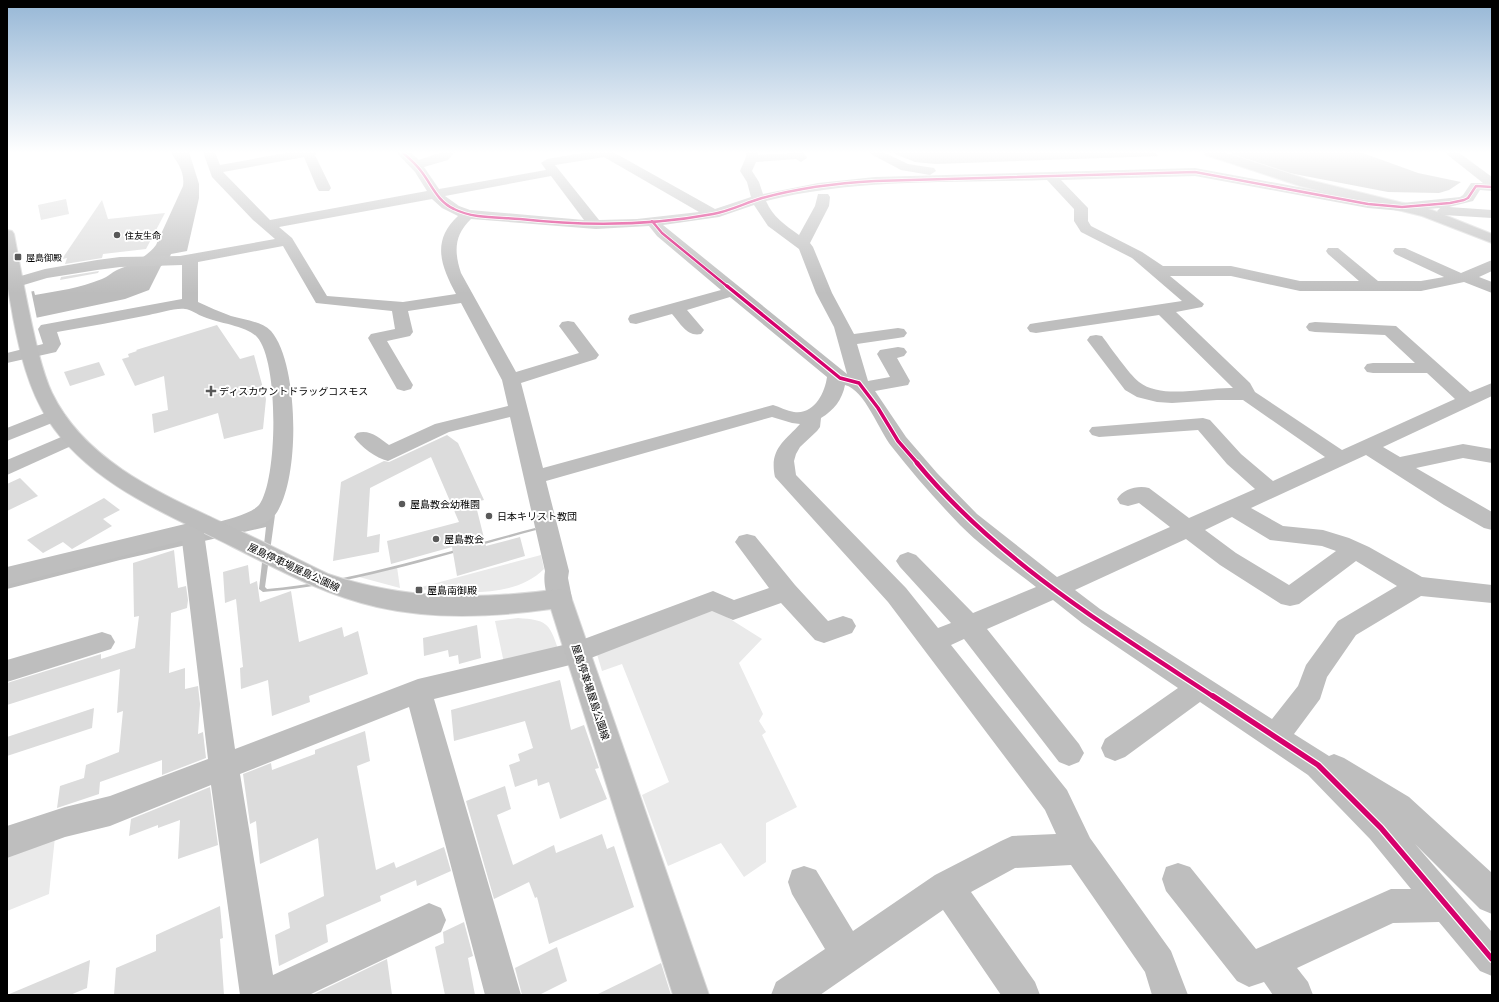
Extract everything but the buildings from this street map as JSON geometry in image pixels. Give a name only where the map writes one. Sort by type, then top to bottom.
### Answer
[{"type":"main road","points":[[1369,199],[1427,213],[1492,239]]},
{"type":"main road","name":"屋島停車場屋島公園線","points":[[7,234],[13,287],[34,371],[43,394],[55,415],[72,438],[97,461],[146,495],[205,528],[319,580],[343,590],[373,598],[443,607],[524,604],[560,598],[616,773],[691,995]]},
{"type":"street","points":[[242,199],[268,225],[287,241],[322,300],[399,306],[432,304],[467,297]]},
{"type":"street","points":[[268,225],[415,199]]},
{"type":"street","points":[[440,199],[446,204],[467,215],[596,224],[652,221],[713,214],[733,209],[758,199],[764,212],[773,223],[806,247],[815,265],[824,293],[843,327],[847,340],[853,382]]},
{"type":"street","points":[[576,199],[596,224]]},
{"type":"street","points":[[686,199],[713,214]]},
{"type":"street","points":[[802,244],[822,206],[823,199]]},
{"type":"street","points":[[1072,199],[1081,208],[1081,221],[1086,228],[1137,255],[1159,271]]},
{"type":"street","points":[[1340,199],[1368,204],[1402,207],[1450,203],[1466,199]]},
{"type":"street","points":[[1427,213],[1452,211],[1492,214]]},
{"type":"street","points":[[467,215],[453,233],[448,244],[448,258],[453,273],[511,380],[557,571],[556,578],[560,598]]},
{"type":"street","points":[[652,221],[662,233],[734,291],[853,382],[878,408],[898,441],[939,488],[969,520],[1017,560],[1091,616],[1318,765],[1381,828],[1492,959]]},
{"type":"street","points":[[13,287],[45,274],[96,265],[134,262],[167,263],[287,241]]},
{"type":"street","points":[[1333,251],[1374,286]]},
{"type":"street","points":[[1400,251],[1492,288]]},
{"type":"street","points":[[188,303],[190,301],[190,259]]},
{"type":"street","points":[[1036,328],[1196,304],[1155,271],[1231,271],[1300,286],[1421,286],[1463,277],[1492,265]]},
{"type":"street","points":[[636,319],[734,291]]},
{"type":"street","points":[[7,358],[50,348],[52,344],[47,329],[188,303],[222,318],[246,325],[265,335],[277,357],[283,401],[283,428],[277,491],[266,511],[257,517],[11,571]]},
{"type":"street","points":[[399,306],[404,332],[377,338],[404,386]]},
{"type":"street","points":[[676,308],[696,330]]},
{"type":"street","points":[[1164,310],[1243,387],[1247,395],[1340,458]]},
{"type":"street","points":[[511,380],[590,356],[568,326]]},
{"type":"street","points":[[1315,327],[1390,330],[1467,400]]},
{"type":"street","points":[[847,340],[898,333]]},
{"type":"street","points":[[1096,340],[1132,386],[1138,390],[1153,395],[1181,398],[1209,393],[1247,395]]},
{"type":"street","points":[[535,477],[773,411],[795,420],[803,419],[823,409],[832,400],[835,392],[853,382],[901,381],[886,354],[898,352]]},
{"type":"street","points":[[1373,368],[1432,368]]},
{"type":"street","points":[[934,641],[1055,589],[1492,389]]},
{"type":"street","points":[[364,437],[388,454],[442,428],[519,409]]},
{"type":"street","points":[[7,435],[55,415]]},
{"type":"street","points":[[811,415],[810,427],[788,448],[783,467],[786,478],[897,595],[1056,800],[1079,849],[1159,963],[1170,995]]},
{"type":"street","points":[[1099,431],[1203,424],[1234,459],[1270,490]]},
{"type":"street","points":[[7,468],[72,438]]},
{"type":"street","points":[[1367,446],[1452,500],[1492,522]]},
{"type":"street","points":[[1396,465],[1463,451],[1492,456]]},
{"type":"street","points":[[1450,486],[1492,510]]},
{"type":"street","points":[[1141,493],[1228,559],[1290,597],[1355,550]]},
{"type":"street","points":[[1232,507],[1278,534],[1323,538],[1355,550],[1417,586],[1492,594]]},
{"type":"street","points":[[205,528],[212,690],[258,995]]},
{"type":"street","points":[[747,542],[786,592],[824,634],[843,626]]},
{"type":"street","points":[[908,560],[969,626],[1068,753]]},
{"type":"street","points":[[1275,737],[1310,691],[1315,673],[1347,628],[1417,586]]},
{"type":"street","points":[[7,842],[65,822],[110,811],[224,768],[418,691],[578,652],[713,601],[733,610],[786,592]]},
{"type":"street","points":[[7,672],[102,642]]},
{"type":"street","points":[[1115,748],[1199,688]]},
{"type":"street","points":[[418,691],[502,995]]},
{"type":"street","points":[[1318,765],[1321,760],[1398,807],[1466,870],[1492,897]]},
{"type":"street","points":[[788,995],[947,887],[1012,852],[1079,849]]},
{"type":"street","points":[[1178,879],[1249,969],[1271,962],[1391,906],[1446,905]]},
{"type":"street","points":[[804,882],[848,955]]},
{"type":"street","points":[[947,887],[1022,995]]},
{"type":"street","points":[[270,995],[429,920]]},
{"type":"street","points":[[1271,962],[1295,995]]},
{"type":"shaded area","points":[[177,199],[199,199],[187,251],[171,254],[168,261],[161,266],[149,290],[125,299],[7,324],[7,296],[34,291],[35,295],[69,289],[94,282],[138,260],[148,254],[156,245]]},
{"type":"shaded area","points":[[275,515],[265,587],[267,589],[301,585],[369,572],[535,528],[536,530],[367,576],[332,583],[263,592],[259,589],[266,527],[120,560],[7,589],[7,580],[158,543],[269,519]]},
{"type":"shaded area","points":[[541,555],[544,569],[531,579],[516,586],[482,592],[414,589]]},
{"type":"shaded area","points":[[397,567],[400,588],[359,577]]},
{"type":"shaded area","points":[[711,607],[762,639],[739,663],[763,714],[759,721],[766,732],[762,735],[797,807],[766,823],[766,862],[744,877],[721,843],[668,866],[642,795],[669,782],[622,664],[602,671],[596,651]]},
{"type":"shaded area","points":[[518,618],[535,620],[545,624],[552,633],[558,649],[504,663],[495,621]]},
{"type":"shaded area","points":[[55,837],[49,894],[7,911],[7,852]]},
{"type":"pier","points":[[31,290],[37,319],[7,325],[7,295]]},
{"type":"cycle path","points":[[439,199],[454,209],[470,214],[536,221],[587,224],[637,223],[688,218],[719,213],[760,199]]},
{"type":"cycle path","points":[[1340,199],[1368,204],[1402,207],[1450,203],[1466,199]]},
{"type":"cycle path","points":[[652,221],[662,233],[818,361],[840,378],[859,383],[878,408],[898,441],[929,478],[969,520],[1017,560],[1091,616],[1318,765],[1381,828],[1492,959]]},
{"type":"place","name":"住友生命","points":[[117,235]]},
{"type":"place","name":"屋島御殿","points":[[18,257]]},
{"type":"place","name":"ディスカウントドラッグコスモス","points":[[211,391]]},
{"type":"place","name":"屋島教会幼稚園","points":[[402,504]]},
{"type":"place","name":"日本キリスト教団","points":[[489,516]]},
{"type":"place","name":"屋島教会","points":[[436,539]]},
{"type":"place","name":"屋島南御殿","points":[[419,590]]}]
